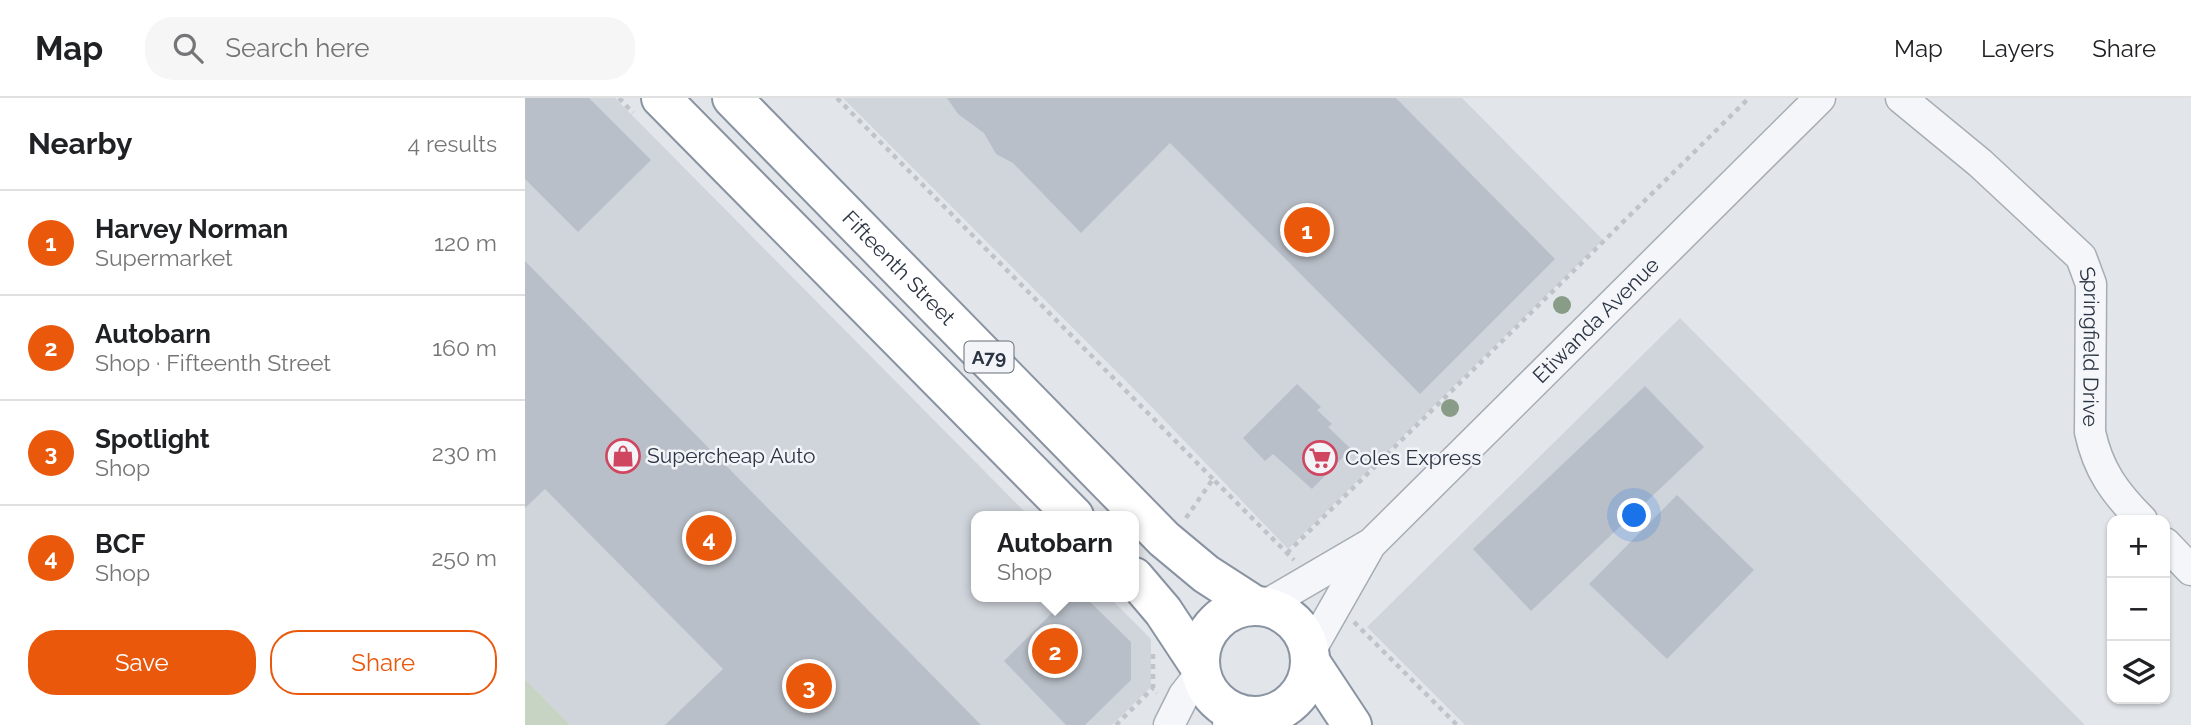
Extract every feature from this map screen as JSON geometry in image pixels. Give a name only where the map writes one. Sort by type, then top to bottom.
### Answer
[{"type":"highway","name":"A79","points":[[661,98],[1069,511]]},
{"type":"highway","name":"Fifteenth Street","points":[[732,98],[1137,511]]},
{"type":"highway","name":"Fifteenth Street","points":[[1139,513],[1164,539],[1206,573],[1259,606]]},
{"type":"highway","points":[[1139,583],[1163,611],[1216,701],[1249,720],[1288,706],[1300,694],[1308,679],[1310,657]]},
{"type":"highway","name":"A79","points":[[1259,606],[1280,611],[1294,621],[1304,635],[1310,657],[1352,725]]},
{"type":"highway","points":[[1200,670],[1201,649],[1207,632],[1220,618],[1236,609],[1259,606]]},
{"type":"street","name":"Etiwanda Avenue","points":[[1259,606],[1312,580],[1372,542],[1820,98]]},
{"type":"street","name":"Springfield Drive","points":[[1901,98],[1980,163],[2081,257],[2091,284],[2090,432],[2095,456],[2106,481],[2137,515]]},
{"type":"street","name":"Springfield Drive","points":[[1925,98],[1980,163]]},
{"type":"street","name":"Etiwanda Avenue","points":[[1310,657],[1335,601],[1372,542]]},
{"type":"street","points":[[2170,548],[2191,569]]},
{"type":"street","points":[[1169,725],[1200,670]]},
{"type":"path","points":[[837,98],[1312,580]]},
{"type":"path","points":[[1287,553],[1749,98]]},
{"type":"path","points":[[1164,539],[1189,516],[1213,479]]},
{"type":"path","points":[[1335,601],[1457,725]]},
{"type":"path","points":[[1116,725],[1153,688]]},
{"type":"shaded area","points":[[525,98],[615,98],[1024,511],[971,511],[971,602],[1114,602],[1151,639],[1151,687],[1112,725],[570,725],[525,679]]},
{"type":"shaded area","points":[[843,98],[1462,98],[1603,240],[1288,549],[1145,400]]},
{"type":"shaded area","points":[[1680,318],[2085,725],[1465,725],[1367,627]]},
{"type":"green space","points":[[525,679],[570,725],[525,725]]},
{"type":"building","points":[[525,98],[589,98],[651,160],[578,232],[525,179]]},
{"type":"building","points":[[947,98],[1396,98],[1555,259],[1420,394],[1170,143],[1081,233],[1013,163],[996,154],[984,133],[958,114]]},
{"type":"building","points":[[525,261],[981,725],[665,725],[723,669],[545,489],[525,508]]},
{"type":"building","points":[[1297,384],[1321,407],[1317,410],[1332,424],[1328,427],[1351,449],[1312,489],[1273,454],[1265,461],[1243,438]]},
{"type":"building","points":[[1645,386],[1704,447],[1531,611],[1473,549]]},
{"type":"building","points":[[1677,495],[1754,570],[1667,659],[1589,584]]},
{"type":"building","points":[[1063,602],[1090,602],[1131,642],[1131,680],[1085,725],[1066,725],[1004,661]]},
{"type":"place","name":"Harvey Norman","points":[[1307,230]]},
{"type":"place","name":"Supercheap Auto","points":[[623,456]]},
{"type":"place","name":"Coles Express","points":[[1320,458]]},
{"type":"place","name":"BCF","points":[[709,538]]},
{"type":"place","name":"Autobarn","points":[[1055,651]]},
{"type":"place","name":"Spotlight","points":[[809,686]]}]
